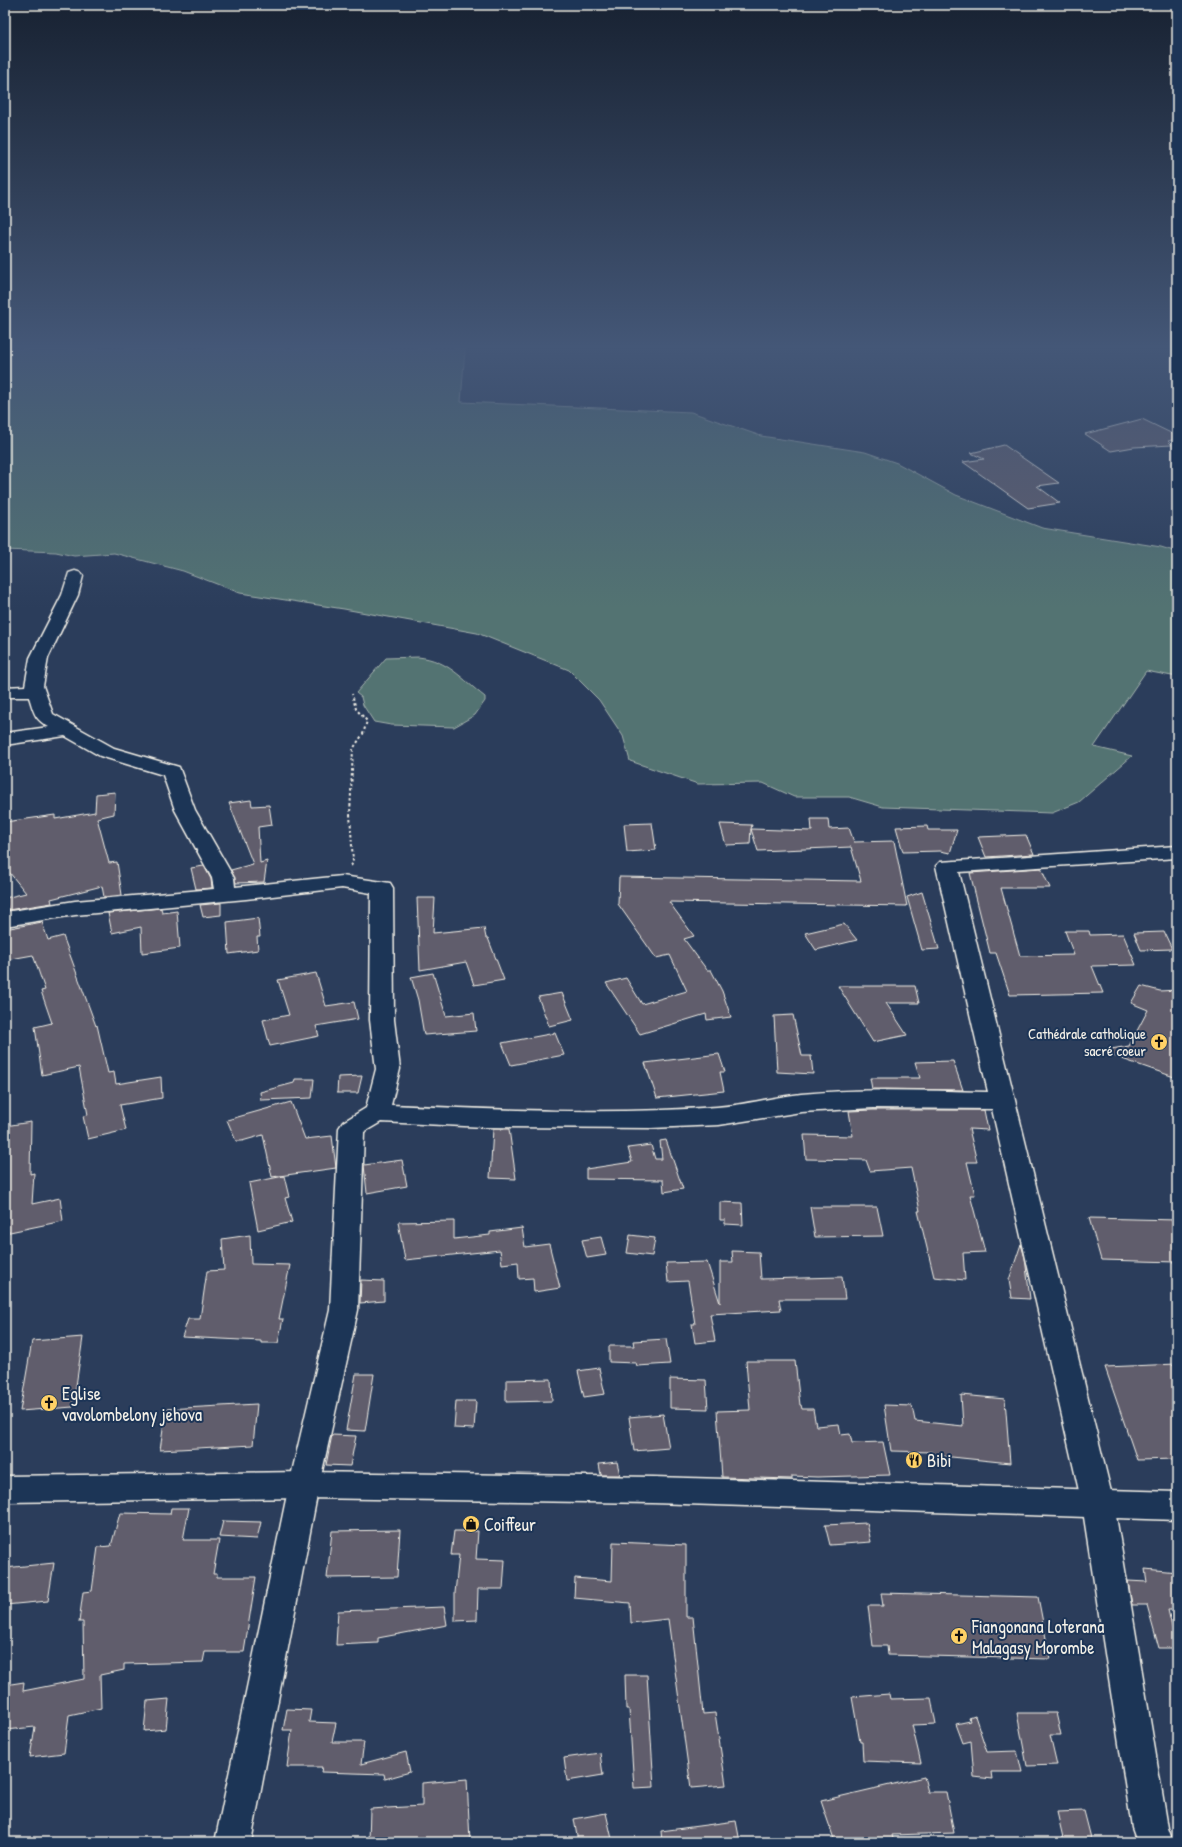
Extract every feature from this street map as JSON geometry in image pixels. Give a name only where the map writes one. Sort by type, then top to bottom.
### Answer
[{"type":"street","points":[[75,576],[70,595],[39,658],[34,686],[45,717],[107,752],[172,771],[185,810],[223,878],[225,894]]},
{"type":"street","points":[[5,692],[36,691]]},
{"type":"street","points":[[5,739],[68,730]]},
{"type":"street","points":[[1155,1842],[1149,1820],[1098,1504],[947,866],[1177,852]]},
{"type":"street","points":[[5,919],[76,908],[342,882],[382,888],[382,1020],[388,1069],[377,1113]]},
{"type":"street","points":[[233,1842],[304,1485],[344,1310],[352,1128],[377,1113],[485,1118],[651,1119],[719,1116],[801,1103],[873,1099],[1003,1102]]},
{"type":"street","points":[[5,1489],[304,1485],[653,1490],[1177,1506]]},
{"type":"path","points":[[342,882],[353,862],[350,814],[353,749],[363,734],[367,721],[356,709],[352,694]]},
{"type":"green space","points":[[5,435],[759,435],[865,452],[897,463],[956,495],[1042,528],[1161,547],[1177,552],[1177,677],[1146,671],[1094,747],[1132,756],[1079,802],[1052,813],[883,807],[849,797],[794,797],[763,783],[698,784],[630,761],[623,736],[599,700],[569,670],[477,633],[344,609],[240,593],[183,571],[114,553],[74,556],[56,552],[5,550]]},
{"type":"green space","points":[[418,657],[429,659],[446,666],[462,677],[485,697],[485,701],[475,715],[454,727],[391,725],[374,722],[363,705],[361,697],[356,693],[386,658]]},
{"type":"building","points":[[1087,435],[1177,436],[1177,439],[1168,441],[1172,445],[1134,447],[1111,451]]},
{"type":"building","points":[[1004,445],[1059,483],[1037,486],[1060,503],[1028,508],[963,462],[984,459],[971,453]]},
{"type":"building","points":[[115,792],[114,814],[97,818],[109,863],[117,862],[122,895],[104,897],[102,886],[51,899],[52,903],[8,910],[5,898],[26,893],[5,867],[5,822],[55,815],[55,819],[95,812],[96,794]]},
{"type":"building","points":[[251,800],[252,806],[269,805],[272,825],[258,827],[260,863],[267,861],[264,882],[236,883],[231,870],[253,864],[229,803]]},
{"type":"building","points":[[811,819],[828,819],[829,829],[849,828],[854,842],[894,841],[907,906],[669,902],[694,936],[684,939],[707,970],[711,970],[722,991],[731,1017],[707,1020],[706,1014],[640,1034],[606,983],[626,978],[642,1004],[687,991],[670,955],[656,958],[618,904],[619,877],[861,881],[851,847],[758,851],[751,829],[812,831]]},
{"type":"building","points":[[652,823],[656,850],[627,852],[624,824]]},
{"type":"building","points":[[720,824],[752,825],[750,844],[726,845]]},
{"type":"building","points":[[927,826],[928,830],[957,830],[950,853],[940,851],[903,852],[896,827]]},
{"type":"building","points":[[1026,835],[1034,854],[986,857],[978,837]]},
{"type":"building","points":[[204,866],[211,879],[212,888],[196,889],[191,868]]},
{"type":"building","points":[[1041,868],[1050,888],[1001,888],[1020,956],[1074,955],[1065,931],[1089,931],[1090,935],[1123,934],[1136,965],[1092,966],[1103,993],[1010,995],[996,953],[990,953],[970,873]]},
{"type":"building","points":[[922,892],[939,949],[922,950],[907,897]]},
{"type":"building","points":[[417,898],[435,898],[433,933],[484,928],[486,938],[488,938],[504,980],[474,985],[466,962],[420,970]]},
{"type":"building","points":[[221,903],[221,915],[203,917],[200,905]]},
{"type":"building","points":[[161,908],[162,913],[177,911],[180,948],[142,953],[141,927],[112,933],[108,913]]},
{"type":"building","points":[[258,918],[260,937],[257,937],[258,950],[229,954],[227,922]]},
{"type":"building","points":[[42,922],[48,940],[63,936],[96,1026],[97,1025],[108,1073],[114,1072],[116,1084],[161,1077],[162,1098],[120,1105],[126,1130],[88,1139],[83,1116],[88,1115],[79,1067],[42,1075],[35,1027],[52,1023],[41,991],[45,990],[33,955],[5,960],[5,929]]},
{"type":"building","points":[[844,924],[857,940],[816,950],[805,933]]},
{"type":"building","points":[[1164,932],[1172,949],[1141,950],[1134,933]]},
{"type":"building","points":[[316,973],[326,1006],[354,1002],[358,1019],[316,1026],[319,1036],[270,1046],[263,1020],[289,1015],[278,980]]},
{"type":"building","points":[[433,973],[446,1016],[474,1013],[476,1031],[424,1035],[418,1000],[411,977]]},
{"type":"building","points":[[838,986],[915,986],[919,1003],[886,1003],[907,1035],[873,1042]]},
{"type":"building","points":[[1141,986],[1160,991],[1177,990],[1177,1078],[1099,1051],[1129,1046],[1148,1010],[1131,1003]]},
{"type":"building","points":[[562,993],[573,1020],[549,1026],[538,997]]},
{"type":"building","points":[[793,1015],[802,1056],[811,1056],[813,1074],[777,1072],[774,1016]]},
{"type":"building","points":[[555,1033],[564,1055],[511,1065],[502,1043]]},
{"type":"building","points":[[719,1054],[725,1072],[720,1072],[724,1091],[657,1098],[645,1063]]},
{"type":"building","points":[[953,1061],[963,1090],[872,1089],[870,1078],[920,1078],[915,1062]]},
{"type":"building","points":[[362,1076],[358,1093],[337,1093],[338,1077]]},
{"type":"building","points":[[295,1079],[314,1079],[312,1098],[261,1100],[260,1092],[294,1083]]},
{"type":"building","points":[[291,1102],[305,1139],[332,1136],[336,1168],[272,1177],[263,1135],[242,1141],[236,1141],[227,1120]]},
{"type":"building","points":[[984,1110],[988,1130],[969,1129],[977,1162],[967,1162],[975,1195],[970,1195],[985,1252],[963,1253],[965,1280],[934,1277],[918,1211],[920,1211],[911,1168],[870,1171],[866,1160],[806,1159],[804,1135],[853,1136],[849,1111]]},
{"type":"building","points":[[31,1122],[30,1174],[34,1173],[32,1204],[60,1198],[63,1221],[5,1233],[8,1198],[5,1198],[5,1126]]},
{"type":"building","points":[[493,1129],[509,1129],[516,1179],[490,1178]]},
{"type":"building","points":[[666,1140],[683,1189],[664,1192],[663,1180],[586,1179],[586,1169],[632,1162],[628,1148],[651,1145],[655,1159],[662,1159],[660,1141]]},
{"type":"building","points":[[402,1160],[407,1186],[367,1193],[364,1165]]},
{"type":"building","points":[[284,1176],[289,1197],[285,1198],[292,1222],[258,1230],[249,1183]]},
{"type":"building","points":[[720,1202],[742,1203],[743,1225],[725,1224],[725,1220],[720,1220]]},
{"type":"building","points":[[810,1207],[877,1207],[883,1236],[815,1237]]},
{"type":"building","points":[[1089,1218],[1177,1220],[1177,1262],[1101,1260]]},
{"type":"building","points":[[454,1221],[454,1239],[490,1235],[490,1232],[522,1228],[525,1247],[549,1244],[560,1288],[534,1292],[533,1278],[519,1279],[518,1262],[502,1264],[500,1250],[405,1260],[398,1222]]},
{"type":"building","points":[[250,1235],[251,1264],[290,1265],[279,1319],[283,1319],[278,1343],[182,1337],[188,1319],[200,1319],[207,1271],[224,1270],[222,1239]]},
{"type":"building","points":[[630,1235],[655,1238],[652,1256],[627,1253]]},
{"type":"building","points":[[601,1237],[606,1255],[587,1258],[582,1240]]},
{"type":"building","points":[[1021,1244],[1025,1258],[1030,1299],[1012,1298],[1009,1280]]},
{"type":"building","points":[[732,1251],[759,1252],[761,1279],[842,1277],[845,1299],[779,1299],[781,1310],[710,1314],[715,1341],[695,1343],[692,1324],[695,1324],[688,1281],[668,1282],[666,1263],[707,1262],[720,1303],[720,1262],[733,1262]]},
{"type":"building","points":[[361,1280],[384,1281],[384,1301],[360,1303]]},
{"type":"building","points":[[83,1337],[73,1407],[20,1411],[32,1341]]},
{"type":"building","points":[[666,1339],[670,1364],[637,1366],[636,1363],[609,1362],[609,1346],[634,1346],[633,1341]]},
{"type":"building","points":[[746,1361],[795,1361],[800,1405],[802,1409],[813,1409],[816,1426],[839,1424],[841,1435],[850,1434],[852,1443],[883,1442],[890,1475],[817,1477],[792,1476],[792,1479],[722,1477],[717,1411],[750,1410]]},
{"type":"building","points":[[1177,1364],[1177,1459],[1137,1460],[1105,1367]]},
{"type":"building","points":[[599,1368],[605,1394],[584,1397],[578,1371]]},
{"type":"building","points":[[356,1374],[374,1374],[365,1431],[346,1430]]},
{"type":"building","points":[[551,1379],[552,1401],[506,1402],[506,1380]]},
{"type":"building","points":[[670,1379],[706,1380],[708,1409],[670,1408]]},
{"type":"building","points":[[961,1395],[1005,1399],[1010,1463],[932,1455],[932,1452],[891,1451],[884,1405],[912,1406],[915,1421],[963,1426]]},
{"type":"building","points":[[456,1401],[476,1401],[474,1429],[454,1428]]},
{"type":"building","points":[[257,1404],[253,1445],[160,1450],[166,1409]]},
{"type":"building","points":[[663,1414],[669,1448],[634,1451],[629,1417]]},
{"type":"building","points":[[332,1435],[356,1436],[350,1466],[326,1465]]},
{"type":"building","points":[[617,1462],[620,1475],[601,1475],[599,1464]]},
{"type":"building","points":[[171,1508],[189,1508],[183,1540],[219,1540],[213,1574],[217,1574],[217,1577],[256,1577],[244,1652],[205,1652],[203,1662],[124,1664],[124,1670],[100,1675],[101,1708],[69,1715],[64,1753],[30,1757],[35,1727],[5,1730],[5,1685],[24,1682],[23,1691],[84,1679],[83,1622],[79,1622],[83,1592],[92,1591],[98,1547],[111,1546],[120,1513],[170,1514]]},
{"type":"building","points":[[223,1521],[261,1522],[257,1539],[219,1537]]},
{"type":"building","points":[[867,1523],[871,1542],[830,1545],[825,1525]]},
{"type":"building","points":[[400,1530],[397,1577],[327,1578],[332,1531]]},
{"type":"building","points":[[454,1531],[478,1531],[476,1559],[505,1560],[503,1589],[478,1589],[477,1620],[455,1621],[455,1593],[459,1555],[451,1555]]},
{"type":"building","points":[[613,1542],[686,1545],[686,1617],[693,1617],[703,1714],[715,1713],[726,1785],[691,1788],[668,1619],[631,1623],[630,1603],[574,1598],[575,1578],[612,1581]]},
{"type":"building","points":[[54,1563],[48,1601],[5,1605],[5,1568]]},
{"type":"building","points":[[1145,1569],[1177,1572],[1177,1610],[1168,1610],[1177,1648],[1159,1648],[1147,1605],[1132,1605],[1128,1581],[1147,1582]]},
{"type":"building","name":"Fiangonana Loterana Malagasy Morombe","points":[[881,1593],[1038,1597],[1050,1659],[888,1655],[887,1646],[873,1646],[868,1606],[883,1606]]},
{"type":"building","points":[[444,1607],[447,1625],[378,1638],[378,1643],[336,1645],[338,1611]]},
{"type":"building","points":[[625,1675],[647,1675],[654,1787],[634,1788],[629,1709],[626,1709]]},
{"type":"building","points":[[889,1694],[890,1699],[931,1698],[936,1724],[912,1725],[921,1763],[863,1761],[862,1742],[860,1742],[852,1697]]},
{"type":"building","points":[[169,1699],[166,1729],[144,1731],[147,1701]]},
{"type":"building","points":[[287,1709],[311,1710],[309,1722],[336,1723],[332,1742],[364,1742],[361,1764],[406,1752],[410,1772],[385,1779],[384,1774],[321,1772],[322,1767],[287,1767],[292,1730],[283,1730]]},
{"type":"building","points":[[1017,1713],[1056,1713],[1061,1735],[1050,1735],[1057,1765],[1027,1766]]},
{"type":"building","points":[[975,1716],[987,1752],[1017,1751],[1022,1772],[991,1772],[992,1779],[974,1777],[971,1741],[963,1743],[956,1724],[970,1721],[969,1718]]},
{"type":"building","points":[[600,1753],[603,1775],[567,1781],[564,1758]]},
{"type":"building","points":[[924,1777],[928,1792],[946,1792],[954,1833],[892,1835],[894,1842],[835,1842],[821,1801]]},
{"type":"building","points":[[467,1779],[470,1842],[369,1842],[370,1809],[422,1806],[422,1783]]},
{"type":"building","points":[[1084,1811],[1092,1842],[1064,1842],[1057,1812]]},
{"type":"building","points":[[606,1813],[612,1839],[594,1842],[578,1842],[574,1819]]},
{"type":"building","points":[[736,1821],[740,1842],[662,1842],[661,1831]]},
{"type":"place","name":"Cathédrale catholique sacré coeur","points":[[1159,1042]]},
{"type":"place","name":"Eglise vavolombelony jehova","points":[[49,1403]]},
{"type":"place","name":"Bibi","points":[[914,1460]]},
{"type":"place","name":"Coiffeur","points":[[471,1524]]},
{"type":"place","name":"Fiangonana Loterana Malagasy Morombe","points":[[959,1636]]}]
